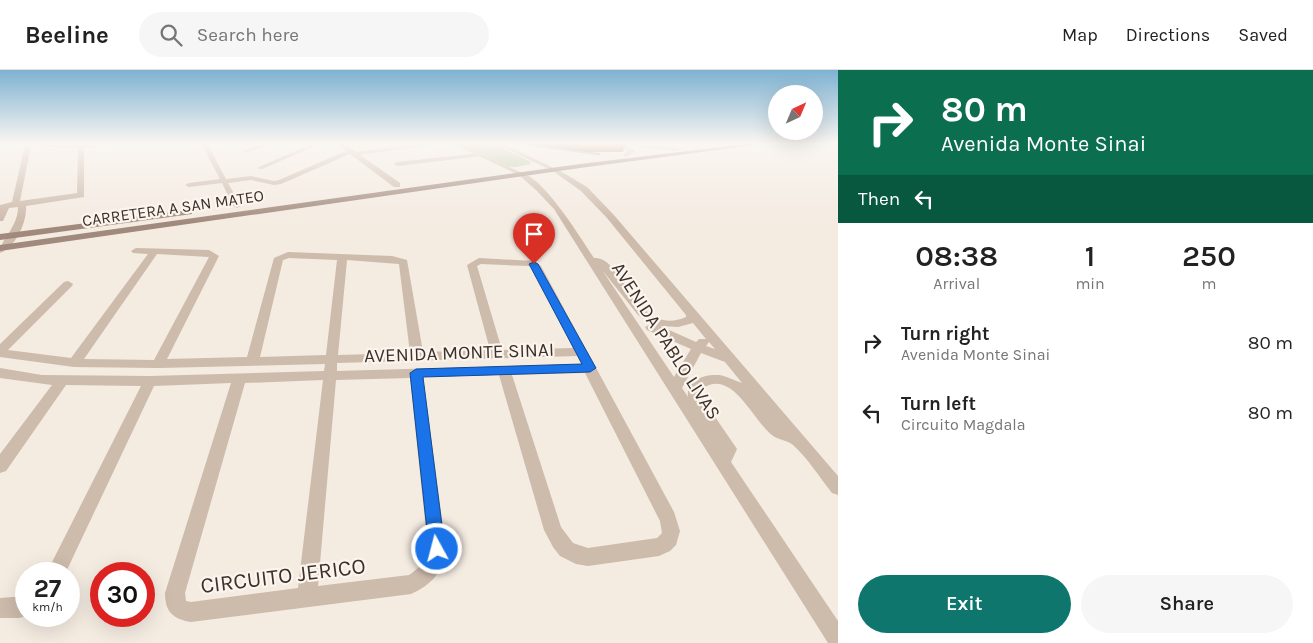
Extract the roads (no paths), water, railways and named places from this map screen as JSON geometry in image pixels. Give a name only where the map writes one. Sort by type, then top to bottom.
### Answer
[{"type":"main road","name":"CARRETERA A SAN MATEO","points":[[2,248],[379,194],[523,170]]},
{"type":"main road","name":"CARRETERA A SAN MATEO","points":[[255,203],[396,184],[515,172],[555,170]]},
{"type":"main road","points":[[379,194],[386,190],[400,187],[396,184]]},
{"type":"main road","name":"CARRETERA A SAN MATEO","points":[[227,207],[246,204]]},
{"type":"main road","points":[[212,217],[219,212],[236,210],[238,208],[236,206]]},
{"type":"main road","name":"CARRETERA A SAN MATEO","points":[[0,237],[199,211]]},
{"type":"street","points":[[2,248],[12,236],[23,211],[19,203],[25,170]]},
{"type":"street","points":[[0,219],[3,207],[19,203],[81,195],[81,170]]},
{"type":"street","points":[[219,170],[236,206]]},
{"type":"street","points":[[189,185],[256,178],[274,183],[311,170]]},
{"type":"street","points":[[376,170],[396,184]]},
{"type":"street","name":"AVENIDA PABLO LIVAS","points":[[510,170],[540,189],[558,208],[838,640]]},
{"type":"street","name":"AVENIDA PABLO LIVAS","points":[[555,170],[584,189],[610,216],[838,488]]},
{"type":"street","points":[[585,250],[612,273],[646,317],[662,324],[679,324],[692,320],[692,314]]},
{"type":"street","points":[[136,251],[209,253],[214,256],[158,364]]},
{"type":"street","points":[[74,363],[154,252]]},
{"type":"street","points":[[246,369],[279,258],[288,255],[342,258],[306,597]]},
{"type":"street","name":"CIRCUITO JERICO","points":[[246,369],[175,593],[175,603],[180,610],[191,612],[411,584],[432,570],[436,560],[437,549],[404,262],[392,259],[342,258]]},
{"type":"street","points":[[498,355],[472,265],[479,261],[521,261],[534,264],[668,518],[672,529],[672,537],[667,543],[659,548],[588,557],[577,556],[559,543],[553,530],[504,371]]},
{"type":"street","points":[[0,352],[68,284]]},
{"type":"street","points":[[628,316],[698,348],[730,359]]},
{"type":"street","points":[[675,388],[698,348],[709,334]]},
{"type":"street","name":"AVENIDA MONTE SINAI","points":[[0,352],[74,363],[158,364],[246,369],[330,366]]},
{"type":"street","name":"AVENIDA MONTE SINAI","points":[[417,365],[498,355],[582,352]]},
{"type":"street","name":"AVENIDA MONTE SINAI","points":[[0,373],[42,380],[150,381],[246,369],[330,366],[417,365],[504,371],[590,368]]},
{"type":"street","points":[[723,463],[728,449],[695,399],[694,391],[704,381],[719,380],[739,387],[777,431],[798,440]]},
{"type":"street","points":[[0,466],[62,381]]},
{"type":"street","points":[[62,562],[76,536],[150,381]]},
{"type":"street","points":[[0,608],[15,608]]}]
